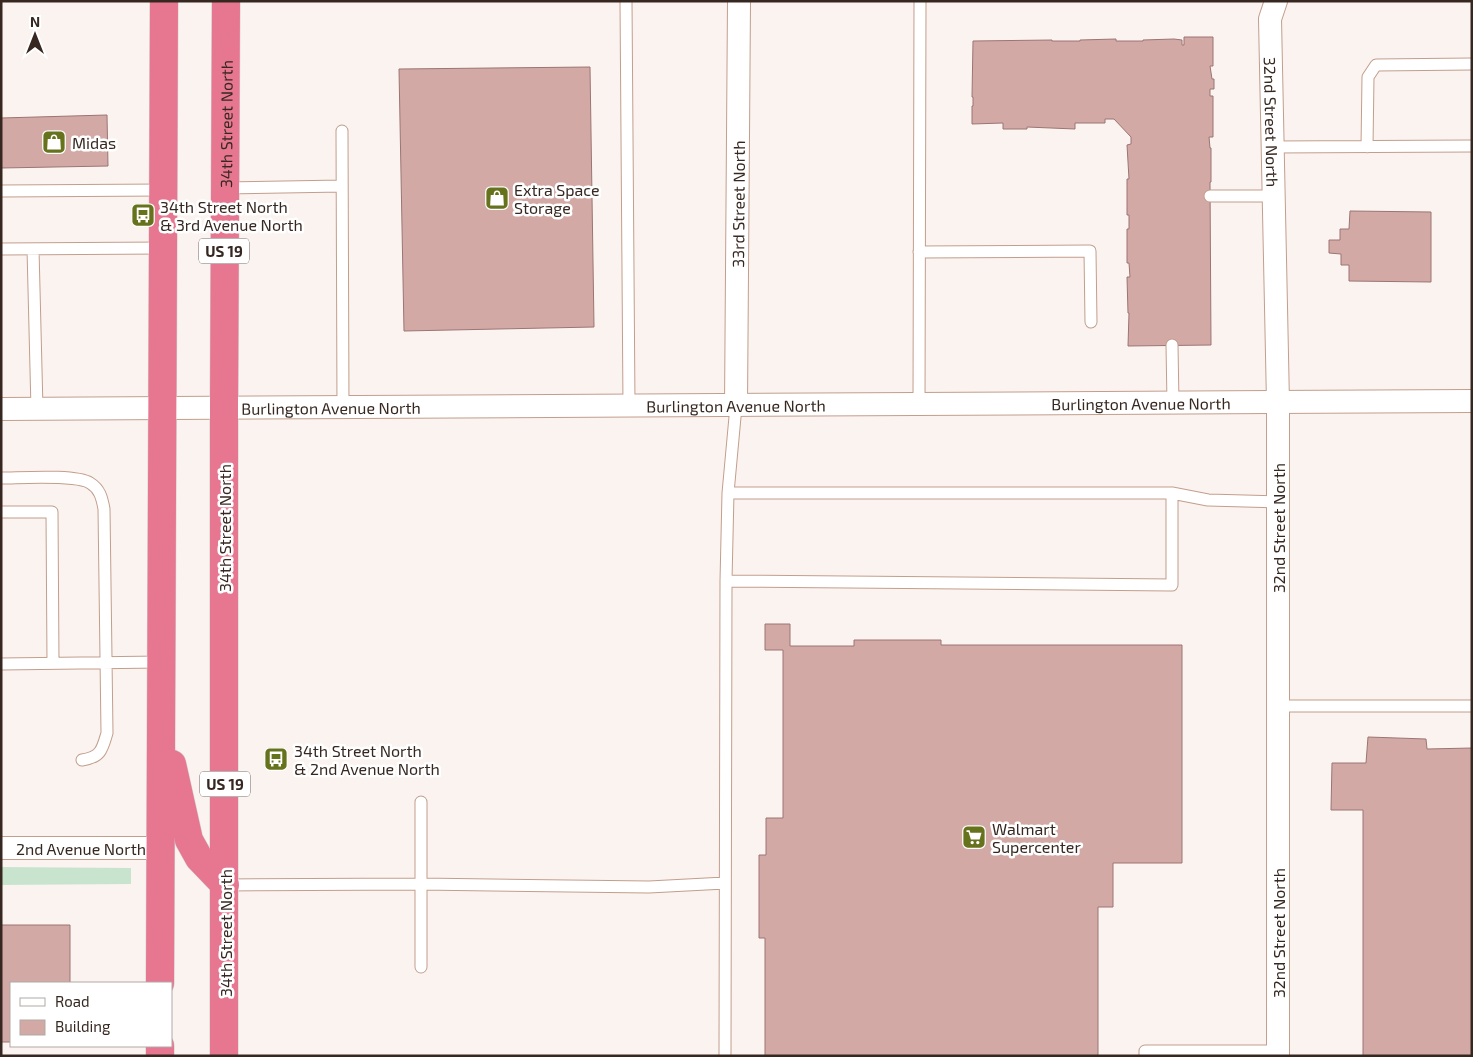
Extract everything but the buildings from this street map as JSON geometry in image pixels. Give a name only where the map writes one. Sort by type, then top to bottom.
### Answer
[{"type":"highway","points":[[160,982],[164,1]]},
{"type":"highway","name":"34th Street North","points":[[224,1056],[224,188],[226,1]]},
{"type":"highway","points":[[161,716],[189,840],[199,858],[225,885]]},
{"type":"street","name":"33rd Street North","points":[[736,406],[739,1]]},
{"type":"street","name":"32nd Street North","points":[[1276,1],[1270,19],[1278,402],[1278,1053]]},
{"type":"street","name":"Burlington Avenue North","points":[[1,410],[1472,401]]},
{"type":"street","name":"2nd Avenue North","points":[[1,848],[161,848]]},
{"type":"lane","points":[[626,1],[629,406]]},
{"type":"lane","points":[[919,405],[920,1]]},
{"type":"lane","points":[[1367,147],[1368,77],[1376,65],[1472,64]]},
{"type":"lane","points":[[342,131],[343,408]]},
{"type":"lane","points":[[1273,147],[1472,146]]},
{"type":"lane","points":[[224,188],[342,186]]},
{"type":"lane","points":[[1,191],[163,190]]},
{"type":"lane","points":[[1210,196],[1274,196]]},
{"type":"lane","points":[[1,249],[163,248]]},
{"type":"lane","points":[[33,249],[37,409]]},
{"type":"lane","points":[[919,252],[1090,251],[1091,322]]},
{"type":"lane","points":[[1172,345],[1172,403]]},
{"type":"lane","points":[[725,1056],[726,581],[728,492],[736,406]]},
{"type":"lane","points":[[1,478],[77,478],[90,482],[102,494],[104,509],[107,733],[99,753],[93,758],[82,760]]},
{"type":"lane","points":[[728,492],[1172,494],[1208,500],[1278,502]]},
{"type":"lane","points":[[726,581],[1172,585],[1172,494]]},
{"type":"lane","points":[[1,512],[52,512],[53,663]]},
{"type":"lane","points":[[1,664],[161,662]]},
{"type":"lane","points":[[1278,706],[1472,706]]},
{"type":"lane","points":[[421,802],[421,967]]},
{"type":"lane","points":[[225,885],[420,884],[649,887],[725,883]]},
{"type":"lane","points":[[1145,1056],[1145,1051],[1278,1053]]},
{"type":"green space","points":[[1,867],[131,868],[131,884],[1,885]]},
{"type":"place","name":"Midas","points":[[54,142]]},
{"type":"place","name":"Extra Space Storage","points":[[497,198]]},
{"type":"place","name":"34th Street North & 3rd Avenue North","points":[[143,215]]},
{"type":"place","name":"34th Street North & 2nd Avenue North","points":[[276,759]]},
{"type":"place","name":"Walmart Supercenter","points":[[974,837]]}]
